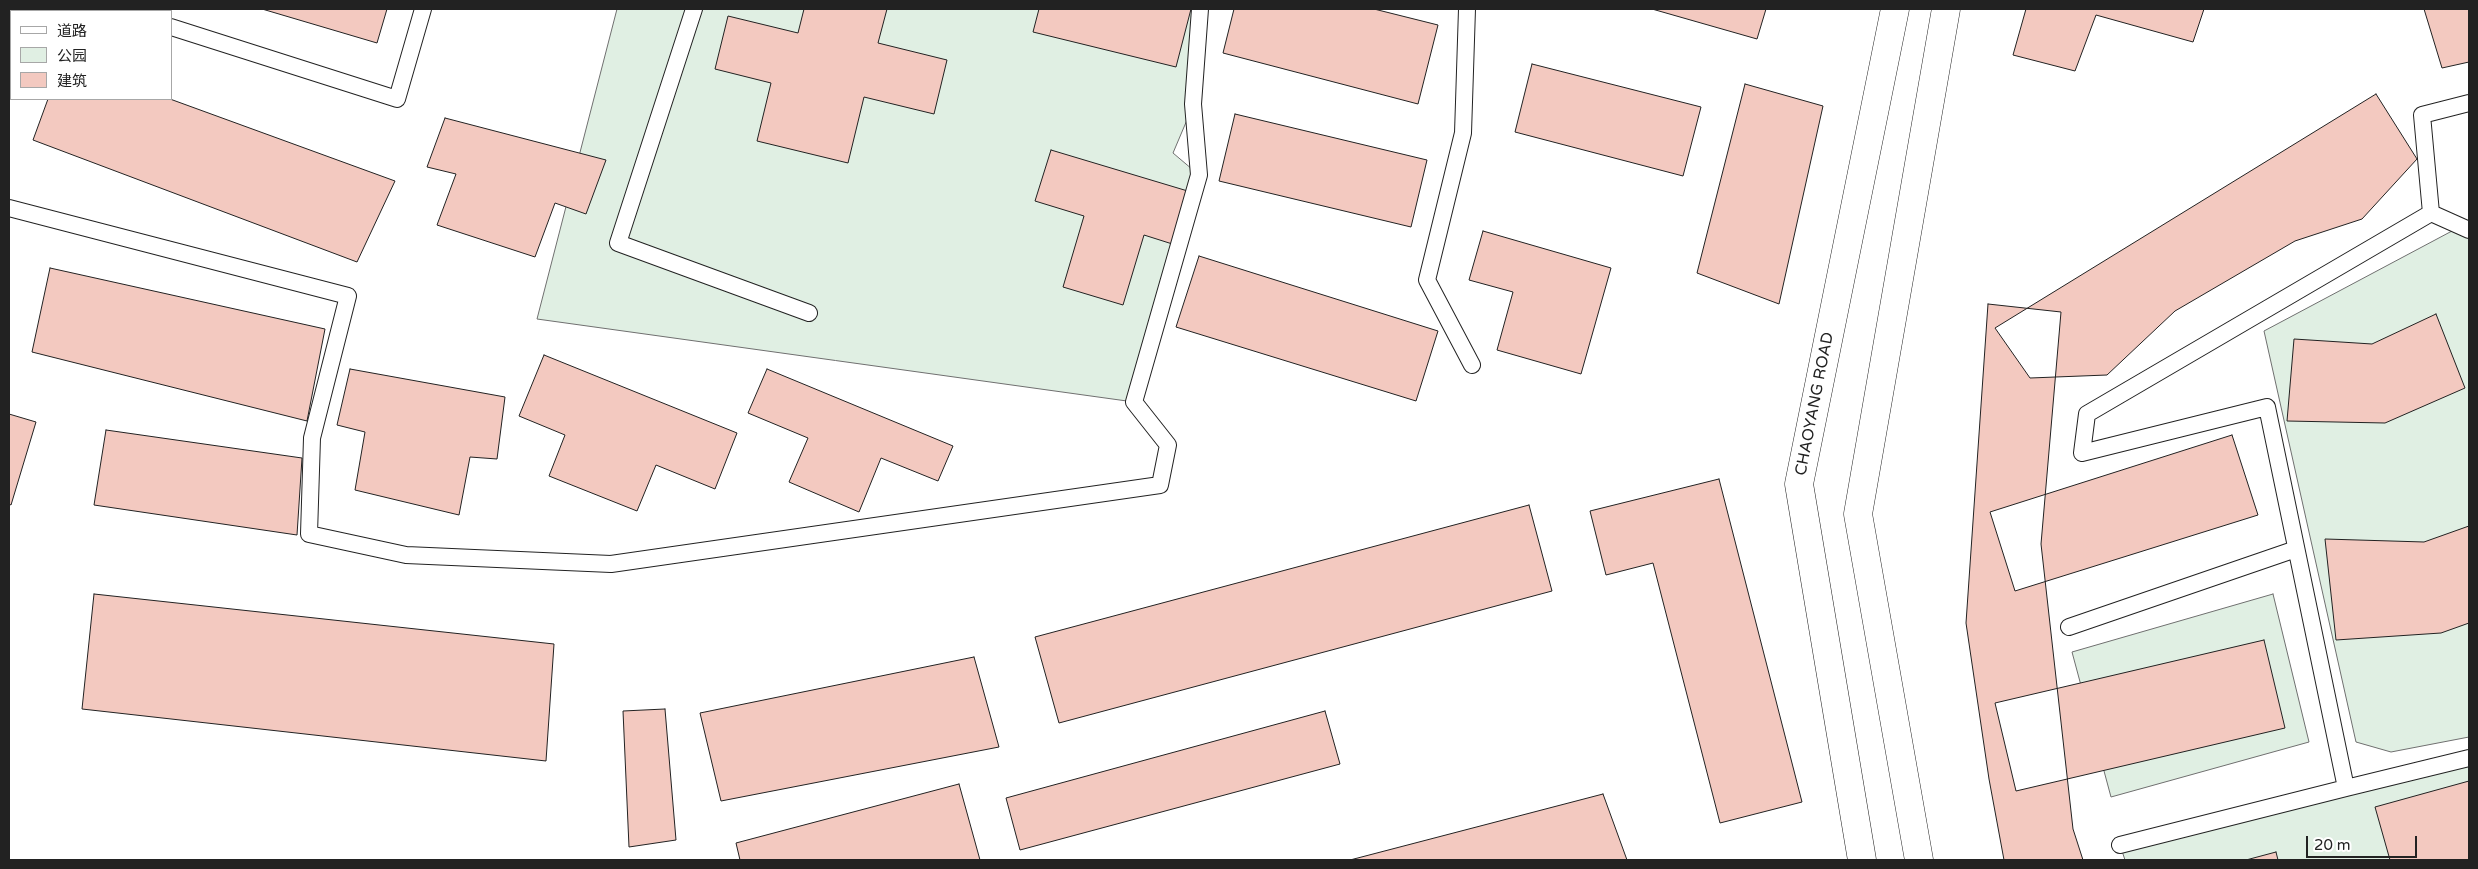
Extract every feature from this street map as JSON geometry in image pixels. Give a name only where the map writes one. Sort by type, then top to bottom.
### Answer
[{"type":"main road","name":"CHAOYANG ROAD","points":[[1862,860],[1799,484],[1895,9]]},
{"type":"main road","points":[[1918,860],[1858,514],[1946,9]]},
{"type":"lane","points":[[172,27],[397,99],[423,9]]},
{"type":"lane","points":[[694,9],[618,244],[809,313]]},
{"type":"lane","points":[[9,208],[348,296],[312,438],[309,534],[406,555],[610,564],[1160,485],[1168,445],[1134,402],[1198,175],[1193,104],[1200,9]]},
{"type":"lane","points":[[1467,9],[1463,133],[1427,280],[1472,364]]},
{"type":"lane","points":[[2431,213],[2422,115],[2469,103]]},
{"type":"lane","points":[[2431,213],[2469,230]]},
{"type":"lane","points":[[2346,788],[2267,407],[2082,453],[2086,414],[2431,213]]},
{"type":"lane","points":[[2069,627],[2296,548]]},
{"type":"lane","points":[[2120,845],[2469,758]]},
{"type":"green space","points":[[617,9],[1202,9],[1198,94],[1173,153],[1199,175],[1134,402],[537,319]]},
{"type":"green space","points":[[2467,223],[2469,231],[2469,737],[2391,752],[2356,742],[2264,331]]},
{"type":"green space","points":[[2273,594],[2309,742],[2111,797],[2072,652]]},
{"type":"green space","points":[[2469,758],[2469,860],[2125,860],[2120,845]]},
{"type":"building","points":[[262,9],[387,9],[377,43]]},
{"type":"building","points":[[804,9],[887,9],[878,43],[947,60],[934,114],[864,97],[848,163],[757,141],[771,83],[715,69],[728,16],[798,33]]},
{"type":"building","points":[[1039,9],[1191,9],[1176,67],[1033,32]]},
{"type":"building","points":[[1234,9],[1374,9],[1438,25],[1418,104],[1223,53]]},
{"type":"building","points":[[1652,9],[1766,9],[1757,39]]},
{"type":"building","points":[[2026,9],[2204,9],[2193,42],[2096,15],[2075,71],[2013,55]]},
{"type":"building","points":[[2424,9],[2469,9],[2469,62],[2442,68]]},
{"type":"building","points":[[1532,64],[1701,107],[1683,176],[1515,132]]},
{"type":"building","points":[[1745,84],[1823,106],[1779,304],[1697,273]]},
{"type":"building","points":[[2376,94],[2417,159],[2362,219],[2295,241],[2175,311],[2107,375],[2030,378],[1995,328]]},
{"type":"building","points":[[48,100],[172,100],[395,181],[357,262],[33,140]]},
{"type":"building","points":[[1235,114],[1427,160],[1411,227],[1219,181]]},
{"type":"building","points":[[445,118],[606,160],[586,214],[555,203],[535,257],[437,225],[456,174],[427,167]]},
{"type":"building","points":[[1051,150],[1201,195],[1185,248],[1144,235],[1123,305],[1063,287],[1084,216],[1035,201]]},
{"type":"building","points":[[1483,231],[1611,268],[1581,374],[1497,350],[1513,292],[1469,280]]},
{"type":"building","points":[[1199,256],[1438,331],[1416,401],[1176,327]]},
{"type":"building","points":[[50,268],[325,329],[307,421],[32,352]]},
{"type":"building","points":[[1988,304],[2061,312],[2041,544],[2073,829],[2083,860],[2004,860],[1989,779],[1966,623]]},
{"type":"building","points":[[2436,314],[2465,388],[2385,423],[2287,421],[2294,339],[2372,344]]},
{"type":"building","points":[[544,355],[737,433],[715,489],[656,465],[637,511],[549,476],[565,435],[519,416]]},
{"type":"building","points":[[350,369],[505,397],[497,459],[470,457],[459,515],[355,490],[365,432],[337,425]]},
{"type":"building","points":[[767,369],[953,446],[938,481],[881,458],[859,512],[789,482],[808,438],[748,413]]},
{"type":"building","points":[[9,414],[36,422],[11,505],[9,504]]},
{"type":"building","points":[[106,430],[302,458],[297,535],[94,505]]},
{"type":"building","points":[[2232,435],[2258,515],[2015,591],[1990,512]]},
{"type":"building","points":[[1719,479],[1802,802],[1720,823],[1653,563],[1606,575],[1590,511]]},
{"type":"building","points":[[1529,505],[1552,591],[1059,723],[1035,637]]},
{"type":"building","points":[[2469,526],[2469,623],[2441,633],[2336,640],[2325,539],[2424,542]]},
{"type":"building","points":[[94,594],[554,644],[546,761],[82,709]]},
{"type":"building","points":[[2264,640],[2285,728],[2016,791],[1995,703]]},
{"type":"building","points":[[974,657],[999,747],[721,801],[700,713]]},
{"type":"building","points":[[665,709],[676,840],[629,847],[623,711]]},
{"type":"building","points":[[1325,711],[1340,764],[1020,850],[1006,798]]},
{"type":"building","points":[[2469,781],[2469,860],[2390,860],[2375,807]]},
{"type":"building","points":[[959,784],[980,860],[740,860],[736,843]]},
{"type":"building","points":[[1603,794],[1627,860],[1350,860]]},
{"type":"building","points":[[2276,852],[2278,860],[2246,860]]}]
